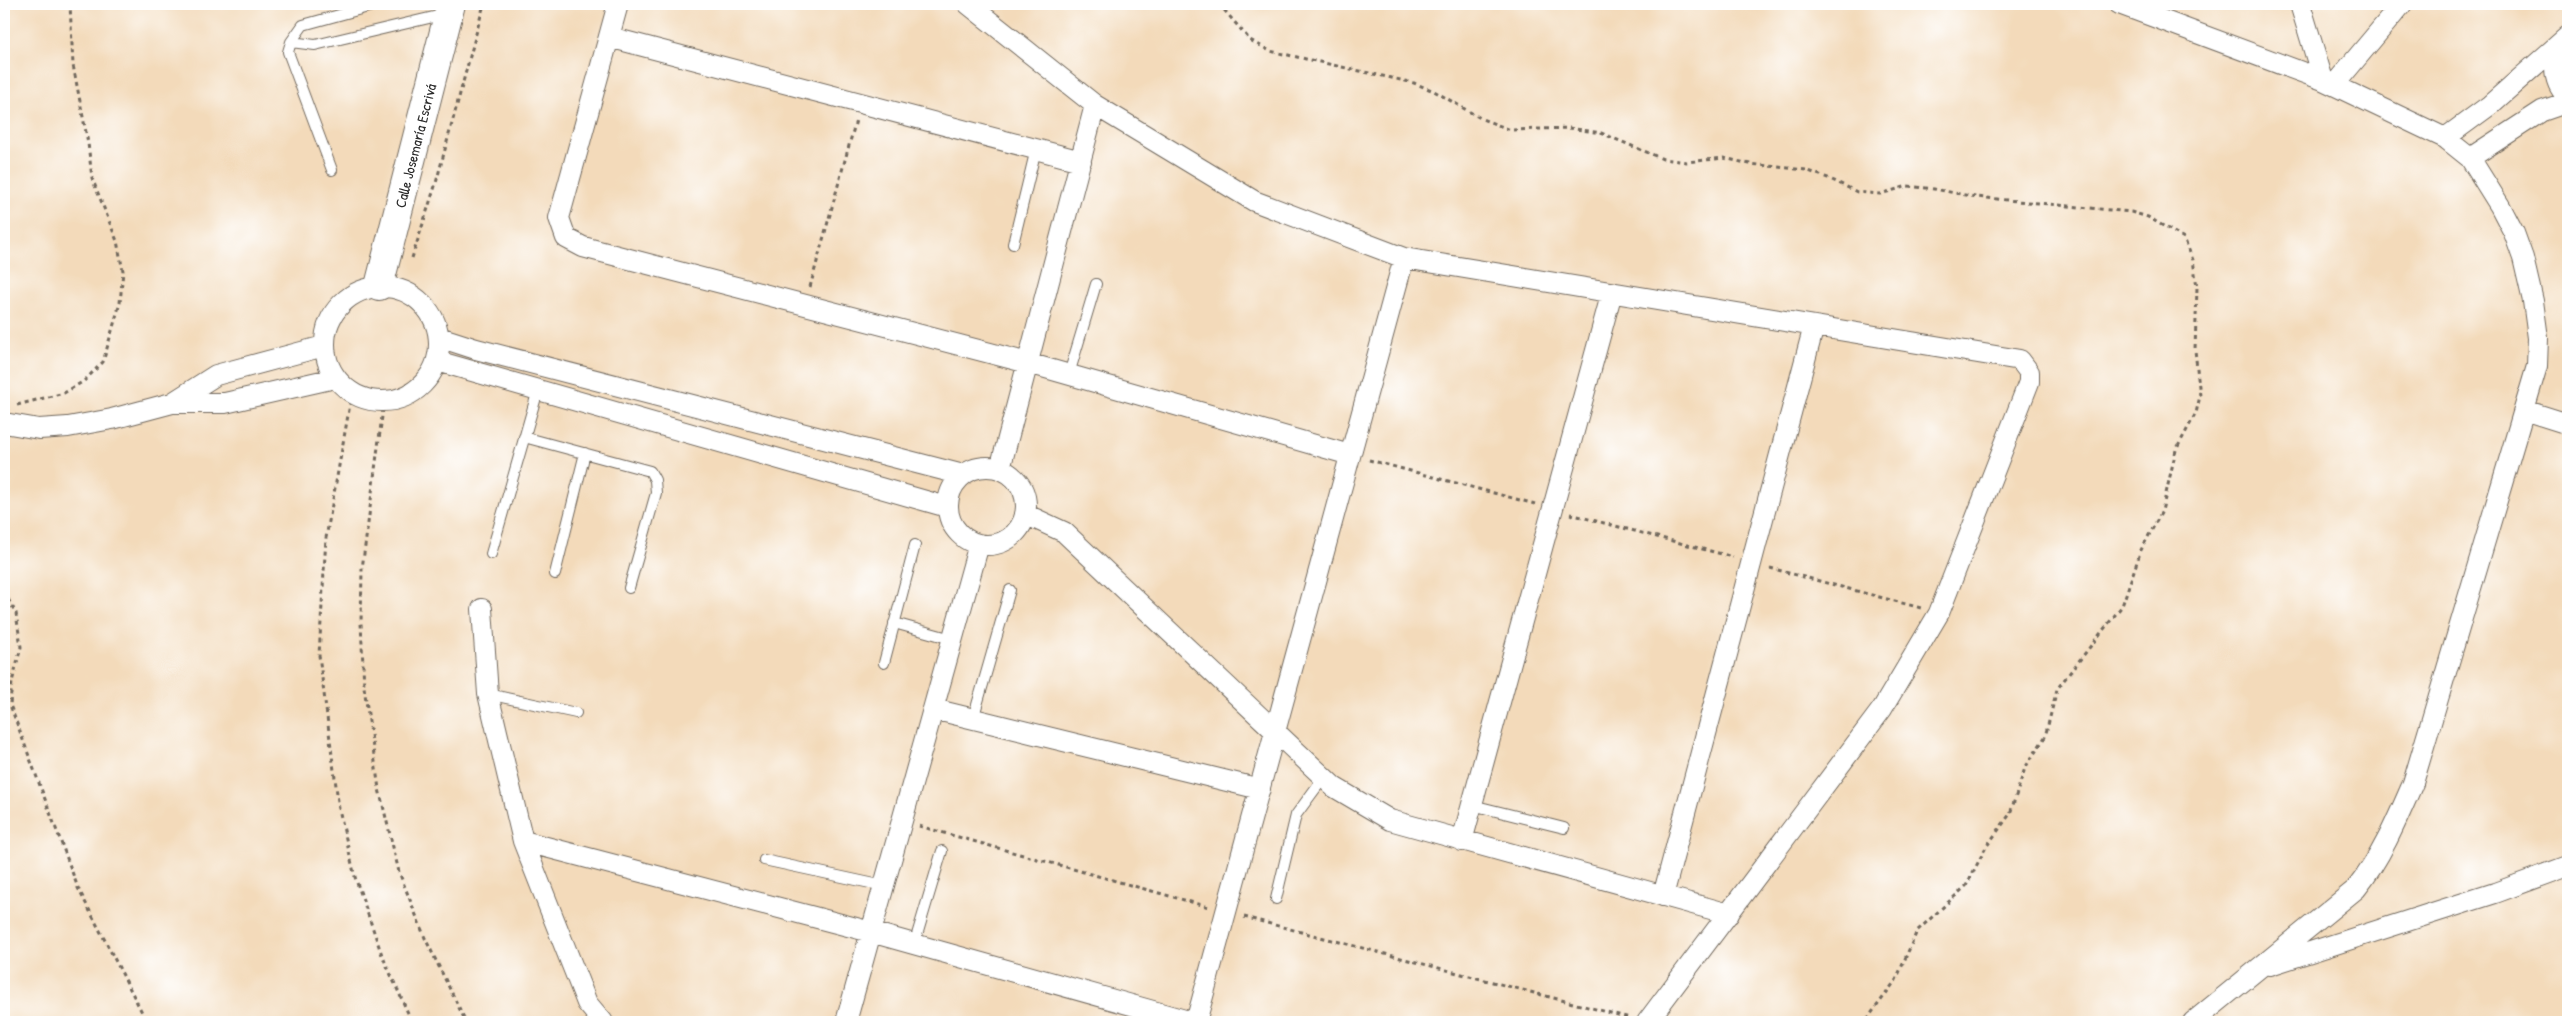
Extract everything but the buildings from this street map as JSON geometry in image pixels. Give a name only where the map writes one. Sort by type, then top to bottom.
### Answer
[{"type":"street","points":[[618,4],[559,218],[566,238],[583,248],[1028,362],[1350,455]]},
{"type":"street","points":[[968,4],[1095,106],[1254,201],[1404,258],[2020,360],[2029,372],[2029,382],[1938,613],[1882,709],[1729,914],[1642,1021]]},
{"type":"street","points":[[2119,4],[2329,83],[2445,138],[2470,158],[2514,233],[2533,301],[2538,338],[2538,366],[2413,783],[2398,817],[2368,874],[2356,889],[2193,1022]]},
{"type":"street","points":[[2300,4],[2329,83]]},
{"type":"street","points":[[2329,83],[2402,4]]},
{"type":"street","name":"Calle Josemaría Escrivá","points":[[390,288],[450,8]]},
{"type":"street","points":[[609,37],[1082,161]]},
{"type":"street","points":[[2445,138],[2490,105],[2565,39]]},
{"type":"street","points":[[2565,39],[2555,56],[2554,73],[2560,89],[2568,98]]},
{"type":"street","points":[[2470,158],[2542,111],[2568,102]]},
{"type":"street","points":[[1000,469],[1095,106]]},
{"type":"street","points":[[1196,1022],[1404,258]]},
{"type":"street","points":[[390,288],[418,298],[430,310],[439,337],[437,361],[430,377],[417,390],[402,398],[384,401],[362,398],[352,393],[335,378],[324,346],[326,331],[331,317],[339,305],[350,296],[364,289],[390,288]]},
{"type":"street","points":[[1462,841],[1612,292]]},
{"type":"street","points":[[1664,896],[1814,326]]},
{"type":"street","points":[[439,337],[476,349],[963,474]]},
{"type":"street","points":[[172,403],[216,375],[324,346]]},
{"type":"street","points":[[437,361],[948,507]]},
{"type":"street","points":[[8,414],[39,429],[68,427],[112,419],[172,403],[225,403],[335,378]]},
{"type":"street","points":[[619,413],[626,388]]},
{"type":"street","points":[[2524,410],[2568,424]]},
{"type":"street","points":[[981,467],[1000,469],[1016,479],[1025,496],[1025,514],[1017,532],[1002,542],[979,544],[966,539],[952,526],[948,507],[952,489],[963,474],[981,467]]},
{"type":"street","points":[[1025,514],[1064,532],[1334,787],[1390,820],[1729,914]]},
{"type":"street","points":[[846,1022],[979,544]]},
{"type":"street","points":[[482,609],[488,694],[523,842],[587,1003],[603,1022]]},
{"type":"street","points":[[933,709],[1260,789]]},
{"type":"street","points":[[523,842],[871,932],[1192,1022]]},
{"type":"street","points":[[2258,968],[2495,893],[2568,866]]},
{"type":"lane","points":[[332,170],[288,52],[291,42],[303,25],[379,4]]},
{"type":"lane","points":[[291,42],[315,45],[450,8]]},
{"type":"lane","points":[[1014,244],[1036,149]]},
{"type":"lane","points":[[1069,374],[1096,284]]},
{"type":"lane","points":[[491,554],[538,390]]},
{"type":"lane","points":[[524,437],[650,471],[655,480],[656,493],[629,588]]},
{"type":"lane","points":[[555,574],[584,453]]},
{"type":"lane","points":[[884,664],[915,545]]},
{"type":"lane","points":[[972,719],[1010,590]]},
{"type":"lane","points":[[894,623],[952,639]]},
{"type":"lane","points":[[488,694],[576,712]]},
{"type":"lane","points":[[1276,899],[1296,815],[1324,777]]},
{"type":"lane","points":[[1472,805],[1564,828]]},
{"type":"lane","points":[[914,945],[942,851]]},
{"type":"lane","points":[[764,860],[884,886]]},
{"type":"path","points":[[8,414],[64,393],[84,381],[103,362],[120,303],[123,271],[117,240],[92,178],[88,143],[73,65],[70,4]]},
{"type":"path","points":[[390,288],[436,183],[484,4]]},
{"type":"path","points":[[1219,4],[1250,40],[1270,51],[1434,90],[1482,119],[1511,130],[1569,128],[1601,132],[1663,159],[1687,162],[1724,158],[1750,164],[1806,170],[1857,192],[1880,194],[1908,186],[1976,197],[2131,212],[2148,217],[2184,238],[2193,260],[2197,287],[2195,350],[2200,396],[2196,413],[2176,450],[2162,511],[2141,550],[2122,606],[2058,689],[2046,737],[2025,768],[2010,814],[1986,847],[1966,886],[1917,931],[1896,980],[1865,1022]]},
{"type":"path","points":[[805,305],[861,103]]},
{"type":"path","points":[[352,393],[326,538],[319,655],[339,809],[355,877],[382,955],[412,1022]]},
{"type":"path","points":[[384,401],[362,569],[361,623],[364,687],[379,789],[399,872],[425,938],[466,1022]]},
{"type":"path","points":[[1350,455],[1938,613]]},
{"type":"path","points":[[4,592],[16,613],[21,646],[12,682],[10,705],[78,888],[147,1022]]},
{"type":"path","points":[[901,822],[1226,912],[1642,1021]]}]
